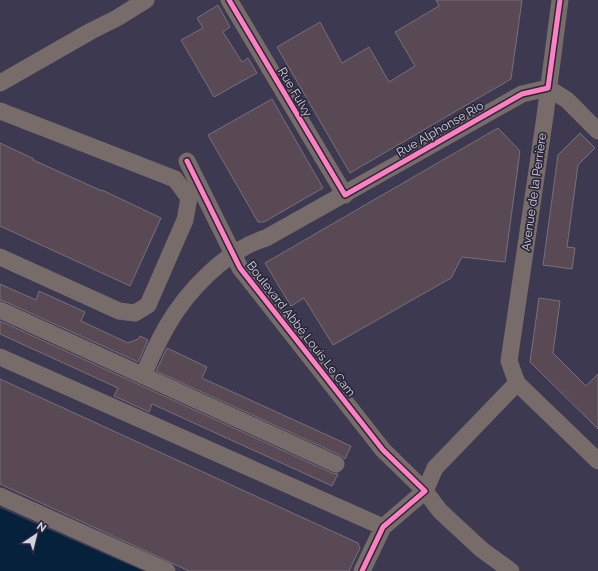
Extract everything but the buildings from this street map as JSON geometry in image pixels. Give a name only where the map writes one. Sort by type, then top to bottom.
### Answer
[{"type":"street","points":[[0,83],[91,31],[117,18],[146,0]]},
{"type":"street","name":"Rue Fulvy","points":[[229,0],[344,195]]},
{"type":"street","name":"Avenue de la Perrière","points":[[517,383],[509,361],[560,0]]},
{"type":"street","points":[[548,88],[567,100],[598,131]]},
{"type":"street","name":"Rue Alphonse Rio","points":[[143,376],[168,324],[191,293],[207,275],[239,251],[256,241],[266,238],[344,195],[522,94],[548,88]]},
{"type":"street","points":[[0,111],[175,179],[189,198],[186,220],[148,305],[135,313],[118,311],[0,257]]},
{"type":"street","name":"Boulevard Abbé Louis Le Cam","points":[[187,161],[240,268],[383,450],[425,490],[440,511],[481,549],[511,571]]},
{"type":"street","points":[[0,310],[336,464]]},
{"type":"street","points":[[0,357],[383,527]]},
{"type":"street","points":[[362,571],[383,527],[425,490],[435,468],[517,383],[598,462]]},
{"type":"street","points":[[0,496],[167,571]]},
{"type":"shaded area","points":[[0,0],[598,0],[598,571],[143,571],[0,508]]},
{"type":"water","points":[[0,508],[143,571],[0,571]]},
{"type":"cycle path","points":[[229,0],[345,195],[522,94],[548,88],[560,0]]},
{"type":"cycle path","points":[[187,161],[240,268],[383,450],[425,491],[383,527],[362,571]]}]
